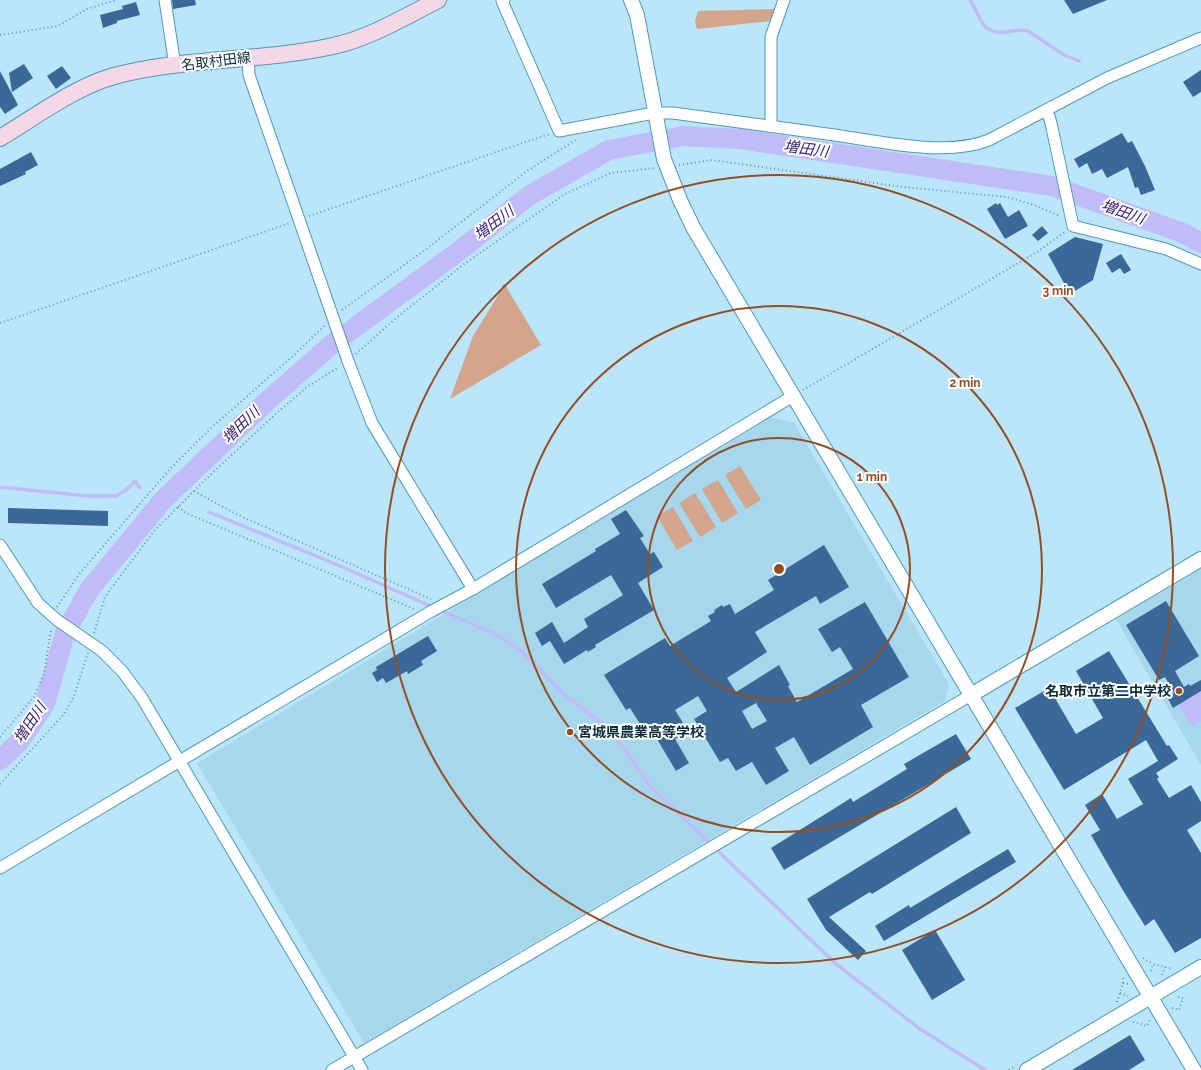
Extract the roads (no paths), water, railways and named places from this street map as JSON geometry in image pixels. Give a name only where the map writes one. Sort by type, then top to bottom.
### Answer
[{"type":"main road","name":"名取村田線","points":[[0,138],[93,84],[113,76],[175,66],[248,66],[352,41],[373,33],[438,0]]},
{"type":"street","points":[[165,0],[175,66]]},
{"type":"street","points":[[504,0],[502,1],[559,131],[656,120],[673,113],[914,146],[961,148],[989,140],[1107,78],[1201,38]]},
{"type":"street","points":[[631,0],[637,15],[665,163],[694,229],[1194,1070]]},
{"type":"street","points":[[771,126],[771,37],[784,0]]},
{"type":"street","points":[[248,66],[334,319],[372,423],[473,589]]},
{"type":"street","points":[[1046,110],[1051,123],[1072,221],[1166,249],[1201,264]]},
{"type":"street","points":[[0,868],[428,613],[473,589],[793,396]]},
{"type":"street","points":[[0,545],[38,603],[55,618],[102,651],[122,670],[142,698],[362,1070]]},
{"type":"street","points":[[332,1070],[1201,559]]},
{"type":"street","points":[[1027,1070],[1201,967]]},
{"type":"waterway","points":[[970,0],[983,24],[991,31],[1028,31],[1064,55],[1079,61]]},
{"type":"waterway","name":"増田川","points":[[0,760],[19,742],[45,704],[65,633],[89,590],[163,500],[264,404],[331,345],[459,251],[530,195],[609,150],[683,136],[740,139],[1052,186],[1183,233],[1201,243]]},
{"type":"waterway","points":[[0,487],[87,496],[116,496],[126,490],[135,481],[140,488]]},
{"type":"waterway","points":[[209,512],[333,563],[433,607]]},
{"type":"waterway","points":[[439,610],[494,633],[521,651],[565,695],[601,723],[623,747],[650,786],[836,964],[920,1029],[985,1070]]},
{"type":"place","name":"名取市立第二中学校","points":[[1179,691]]},
{"type":"place","name":"宮城県農業高等学校","points":[[570,732]]}]
